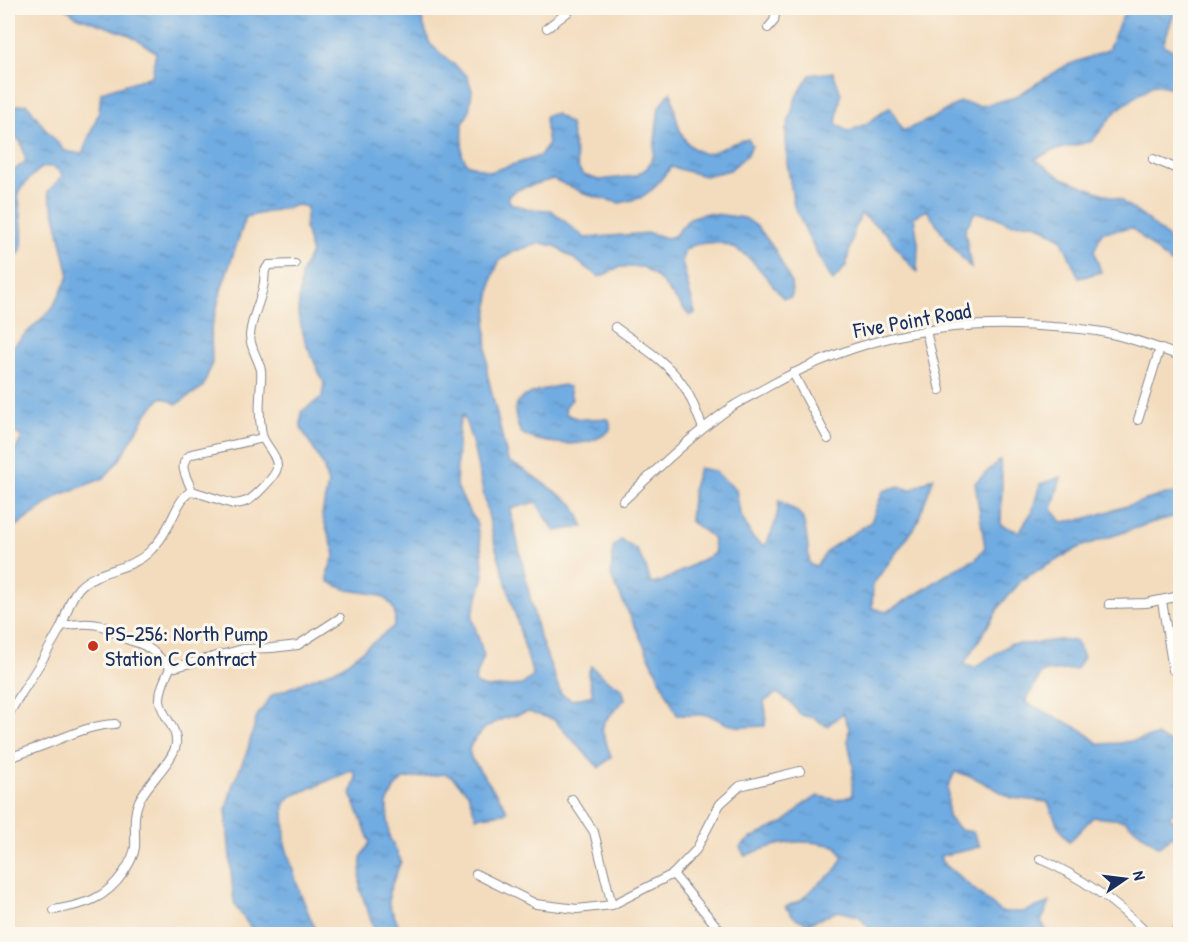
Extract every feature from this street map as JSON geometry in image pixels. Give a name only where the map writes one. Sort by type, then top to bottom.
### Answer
[{"type":"street","points":[[547,28],[573,8]]},
{"type":"street","points":[[768,28],[774,21],[776,8]]},
{"type":"street","points":[[1153,159],[1180,170]]},
{"type":"street","points":[[8,715],[62,626],[69,603],[86,582],[126,566],[149,553],[163,536],[187,494],[192,491],[233,504],[240,504],[250,499],[275,475],[277,465],[263,438],[260,399],[261,371],[250,338],[264,282],[264,270],[269,265],[295,264]]},
{"type":"street","name":"Five Point Road","points":[[623,501],[686,441],[735,405],[793,373],[829,356],[861,345],[926,331],[1006,324],[1104,332],[1126,337],[1180,356]]},
{"type":"street","points":[[615,327],[664,363],[675,374],[694,406],[703,428]]},
{"type":"street","points":[[926,331],[940,390]]},
{"type":"street","points":[[1138,420],[1160,348]]},
{"type":"street","points":[[793,373],[828,439]]},
{"type":"street","points":[[192,491],[183,467],[187,457],[263,438]]},
{"type":"street","points":[[1109,604],[1161,601],[1180,596]]},
{"type":"street","points":[[1161,601],[1173,670]]},
{"type":"street","points":[[62,626],[84,624],[106,628],[149,648],[167,665],[176,667],[243,649],[298,645],[340,618]]},
{"type":"street","points":[[54,910],[83,905],[102,895],[119,878],[134,853],[134,823],[139,801],[173,754],[176,744],[174,730],[160,702],[160,694],[171,666]]},
{"type":"street","points":[[8,758],[85,728],[114,724]]},
{"type":"street","points":[[476,874],[536,904],[576,909],[612,905],[673,874],[696,850],[720,804],[740,786],[800,771]]},
{"type":"street","points":[[572,799],[594,832],[612,905]]},
{"type":"street","points":[[1040,859],[1093,886],[1148,934]]},
{"type":"street","points":[[673,874],[723,934]]},
{"type":"street","points":[[1172,934],[1180,927]]},
{"type":"water","points":[[65,8],[418,8],[430,44],[467,76],[472,90],[469,112],[463,123],[462,154],[467,164],[490,172],[540,156],[548,145],[545,118],[547,115],[556,114],[570,124],[578,168],[583,175],[599,180],[635,176],[647,168],[653,158],[659,107],[671,92],[682,135],[692,148],[705,154],[748,139],[752,145],[748,154],[730,170],[705,176],[671,167],[653,189],[640,198],[620,203],[591,196],[553,179],[516,190],[508,196],[510,203],[529,209],[551,210],[585,238],[649,233],[667,238],[674,236],[690,218],[707,213],[745,218],[758,227],[775,250],[791,282],[792,295],[790,298],[783,298],[759,269],[741,252],[719,243],[697,244],[684,251],[682,262],[695,313],[690,316],[659,279],[643,267],[619,267],[600,277],[555,246],[541,243],[515,251],[499,261],[492,279],[486,326],[487,373],[508,461],[573,504],[584,527],[555,531],[536,502],[510,509],[538,632],[561,694],[572,700],[593,695],[588,674],[591,666],[607,680],[622,688],[625,699],[604,722],[602,730],[611,757],[599,768],[553,719],[528,712],[502,719],[485,728],[469,750],[471,758],[503,803],[507,811],[504,813],[476,817],[468,793],[452,777],[445,774],[403,779],[394,789],[387,804],[389,836],[401,861],[389,892],[389,905],[403,934],[376,934],[360,889],[361,858],[370,842],[351,794],[356,777],[353,770],[290,797],[284,805],[285,844],[299,890],[317,934],[266,934],[251,928],[235,906],[233,894],[226,810],[257,716],[272,695],[341,667],[393,627],[395,620],[393,608],[384,598],[345,589],[328,581],[328,572],[335,554],[322,515],[328,484],[323,465],[301,428],[301,412],[322,397],[324,383],[306,344],[298,314],[301,274],[311,252],[305,228],[307,207],[298,205],[246,217],[222,287],[211,330],[212,363],[203,387],[177,404],[162,397],[148,412],[120,459],[104,478],[60,495],[8,532],[8,461],[22,438],[18,434],[8,432],[8,350],[52,309],[69,276],[48,192],[63,175],[50,167],[38,170],[18,192],[22,247],[18,255],[8,259],[8,175],[26,161],[21,142],[8,131],[8,107],[27,104],[65,151],[82,154],[99,112],[101,92],[152,76],[156,52],[130,35],[76,16]],"holes":[[[463,414],[472,441],[494,541],[533,676],[522,685],[487,688],[477,685],[475,680],[484,656],[472,617],[484,576],[476,522],[456,484],[459,425]]]},
{"type":"water","points":[[1126,8],[1176,8],[1163,45],[1180,54],[1180,89],[1154,84],[1117,110],[1092,141],[1052,151],[1035,159],[1062,178],[1120,200],[1149,221],[1178,247],[1180,270],[1132,228],[1102,232],[1094,251],[1101,272],[1079,278],[1061,238],[1034,223],[1010,224],[994,216],[975,212],[965,230],[971,268],[947,240],[927,210],[914,217],[918,243],[917,272],[887,234],[861,214],[854,230],[846,266],[833,281],[819,258],[794,206],[787,162],[786,131],[796,97],[810,75],[833,72],[841,94],[836,123],[848,132],[866,124],[890,107],[903,131],[931,119],[960,102],[982,106],[1015,97],[1065,66],[1108,50]]},
{"type":"water","points":[[8,288],[14,305],[8,322]]},
{"type":"water","points":[[563,385],[569,387],[572,399],[565,408],[566,414],[582,419],[608,419],[610,430],[594,440],[576,444],[547,442],[523,434],[518,428],[515,414],[517,403],[533,393]]},
{"type":"water","points":[[1000,460],[1001,525],[1019,532],[1032,512],[1040,484],[1061,477],[1052,509],[1062,522],[1084,519],[1166,494],[1180,493],[1180,515],[1080,547],[1023,579],[1002,603],[964,664],[974,668],[1010,644],[1076,641],[1084,657],[1076,669],[1042,672],[1025,702],[1082,730],[1099,744],[1120,743],[1156,736],[1180,745],[1180,807],[1169,816],[1180,826],[1180,829],[1159,847],[1124,820],[1093,817],[1069,842],[1057,824],[1048,802],[1012,798],[975,778],[955,772],[948,787],[948,817],[960,830],[973,832],[980,846],[940,856],[942,862],[1001,912],[1023,912],[1050,902],[1041,922],[1049,934],[872,934],[859,916],[838,911],[808,924],[795,918],[785,907],[801,900],[835,871],[843,857],[836,846],[792,842],[745,856],[740,847],[750,839],[785,822],[805,803],[818,796],[837,800],[852,796],[853,766],[848,741],[849,728],[843,713],[827,726],[814,718],[800,715],[793,705],[777,693],[764,702],[765,726],[742,727],[727,724],[709,715],[677,715],[611,576],[613,547],[621,540],[637,550],[651,584],[661,582],[715,553],[712,537],[690,521],[693,488],[699,468],[714,471],[736,490],[740,513],[752,537],[764,546],[778,512],[779,500],[798,512],[805,527],[810,565],[816,566],[829,549],[871,522],[883,491],[899,486],[910,490],[934,477],[916,526],[873,584],[872,608],[886,612],[952,571],[976,559],[985,547],[975,483]]},
{"type":"place","name":"PS-256: North Pump Station C Contract","points":[[93,646]]}]
